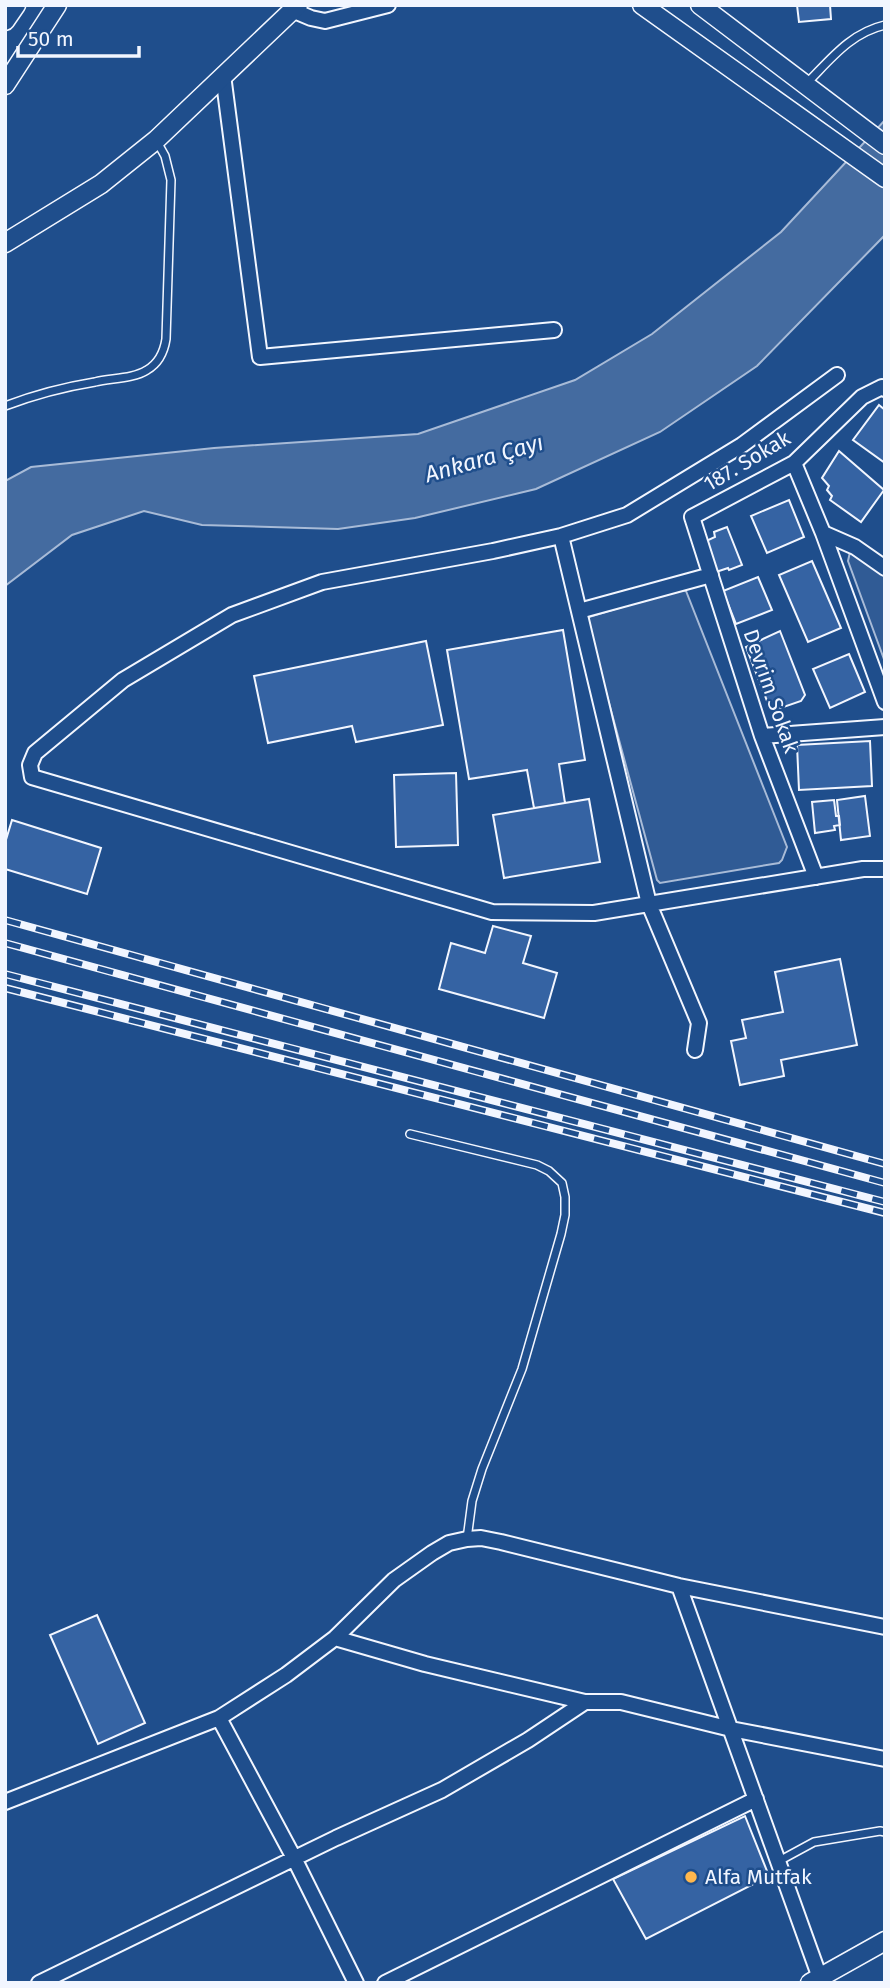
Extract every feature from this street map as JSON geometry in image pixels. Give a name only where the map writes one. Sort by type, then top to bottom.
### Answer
[{"type":"street","points":[[5,21],[16,5]]},
{"type":"street","points":[[5,85],[57,5]]},
{"type":"street","points":[[5,243],[100,184],[156,140],[295,7],[311,18],[325,21],[388,5]]},
{"type":"street","points":[[642,5],[885,178]]},
{"type":"street","points":[[700,5],[885,145]]},
{"type":"street","points":[[223,75],[260,357],[554,330]]},
{"type":"street","points":[[837,374],[742,445],[627,515],[561,536],[493,551],[322,582],[232,615],[123,680],[35,753],[30,765],[32,777],[492,912],[594,913],[863,869],[885,869]]},
{"type":"street","name":"187. Sokak","points":[[692,517],[794,463],[862,397],[882,387],[885,389]]},
{"type":"street","points":[[794,463],[823,533],[885,702]]},
{"type":"street","name":"Devrim Sokak","points":[[692,517],[762,736],[816,877]]},
{"type":"street","points":[[823,533],[855,547],[885,568]]},
{"type":"street","points":[[561,536],[649,904],[699,1023],[695,1049]]},
{"type":"street","points":[[579,611],[711,575]]},
{"type":"street","points":[[762,736],[885,727]]},
{"type":"street","points":[[5,1802],[219,1718],[286,1675],[335,1638],[394,1580],[449,1543],[467,1539],[481,1538],[501,1542],[679,1586],[885,1627]]},
{"type":"street","points":[[679,1586],[779,1861],[815,1980],[885,1941]]},
{"type":"street","points":[[335,1638],[425,1664],[585,1702],[621,1702],[732,1729],[885,1759]]},
{"type":"street","points":[[39,1983],[294,1858],[442,1790],[528,1740],[585,1702]]},
{"type":"street","points":[[219,1718],[294,1858],[356,1983]]},
{"type":"street","points":[[385,1983],[756,1798]]},
{"type":"lane","points":[[805,85],[847,42],[885,25]]},
{"type":"lane","points":[[5,406],[63,388],[137,375],[152,368],[162,355],[166,339],[171,180],[165,156],[156,140]]},
{"type":"lane","points":[[410,1134],[537,1165],[557,1177],[562,1183],[565,1196],[561,1234],[522,1369],[478,1479],[467,1539]]},
{"type":"lane","points":[[779,1861],[814,1842],[880,1830],[885,1832]]},
{"type":"shaded area","points":[[850,552],[885,576],[885,662],[848,561]]},
{"type":"shaded area","points":[[681,589],[686,591],[787,847],[779,863],[660,883],[587,622],[589,617]]},
{"type":"water","name":"Ankara Çayı","points":[[885,120],[885,235],[757,366],[660,432],[536,489],[415,518],[338,529],[202,525],[144,511],[72,535],[5,586],[5,481],[31,467],[214,448],[418,434],[575,380],[652,334],[781,232]]},
{"type":"building","points":[[797,5],[830,5],[831,19],[799,22]]},
{"type":"building","points":[[879,405],[885,410],[885,463],[853,440]]},
{"type":"building","points":[[839,451],[884,490],[861,522],[830,500],[832,496],[827,490],[829,486],[822,478]]},
{"type":"building","points":[[789,500],[804,537],[767,553],[751,516]]},
{"type":"building","points":[[727,527],[742,565],[716,572],[704,542],[715,537],[714,532]]},
{"type":"building","points":[[812,561],[841,628],[808,642],[779,575]]},
{"type":"building","points":[[758,577],[772,610],[736,624],[723,591]]},
{"type":"building","points":[[563,630],[585,760],[559,764],[565,803],[534,808],[527,770],[469,779],[447,650]]},
{"type":"building","points":[[780,631],[805,695],[801,701],[775,710],[769,706],[746,647]]},
{"type":"building","points":[[426,641],[443,725],[356,742],[352,726],[268,743],[254,676]]},
{"type":"building","points":[[849,654],[865,692],[830,708],[813,669]]},
{"type":"building","points":[[870,741],[872,786],[799,790],[797,745]]},
{"type":"building","points":[[456,773],[458,845],[396,847],[394,775]]},
{"type":"building","points":[[865,796],[870,836],[841,840],[837,800]]},
{"type":"building","points":[[589,799],[600,862],[504,878],[493,815]]},
{"type":"building","points":[[834,800],[840,825],[834,826],[835,830],[815,833],[812,802]]},
{"type":"building","points":[[12,820],[101,848],[87,894],[5,869],[5,843]]},
{"type":"building","points":[[493,926],[531,936],[523,963],[557,973],[544,1018],[439,989],[451,943],[485,953]]},
{"type":"building","points":[[840,959],[857,1045],[781,1060],[784,1076],[740,1085],[731,1041],[746,1038],[742,1020],[783,1012],[775,972]]},
{"type":"building","points":[[97,1615],[145,1723],[98,1744],[50,1635]]},
{"type":"building","name":"Alfa Mutfak","points":[[745,1816],[769,1876],[646,1939],[613,1879]]},
{"type":"railway","points":[[5,920],[885,1164]]},
{"type":"railway","points":[[5,943],[885,1183]]},
{"type":"railway","points":[[5,974],[885,1202]]},
{"type":"railway","points":[[5,988],[885,1213]]},
{"type":"place","name":"Alfa Mutfak","points":[[691,1877]]}]
